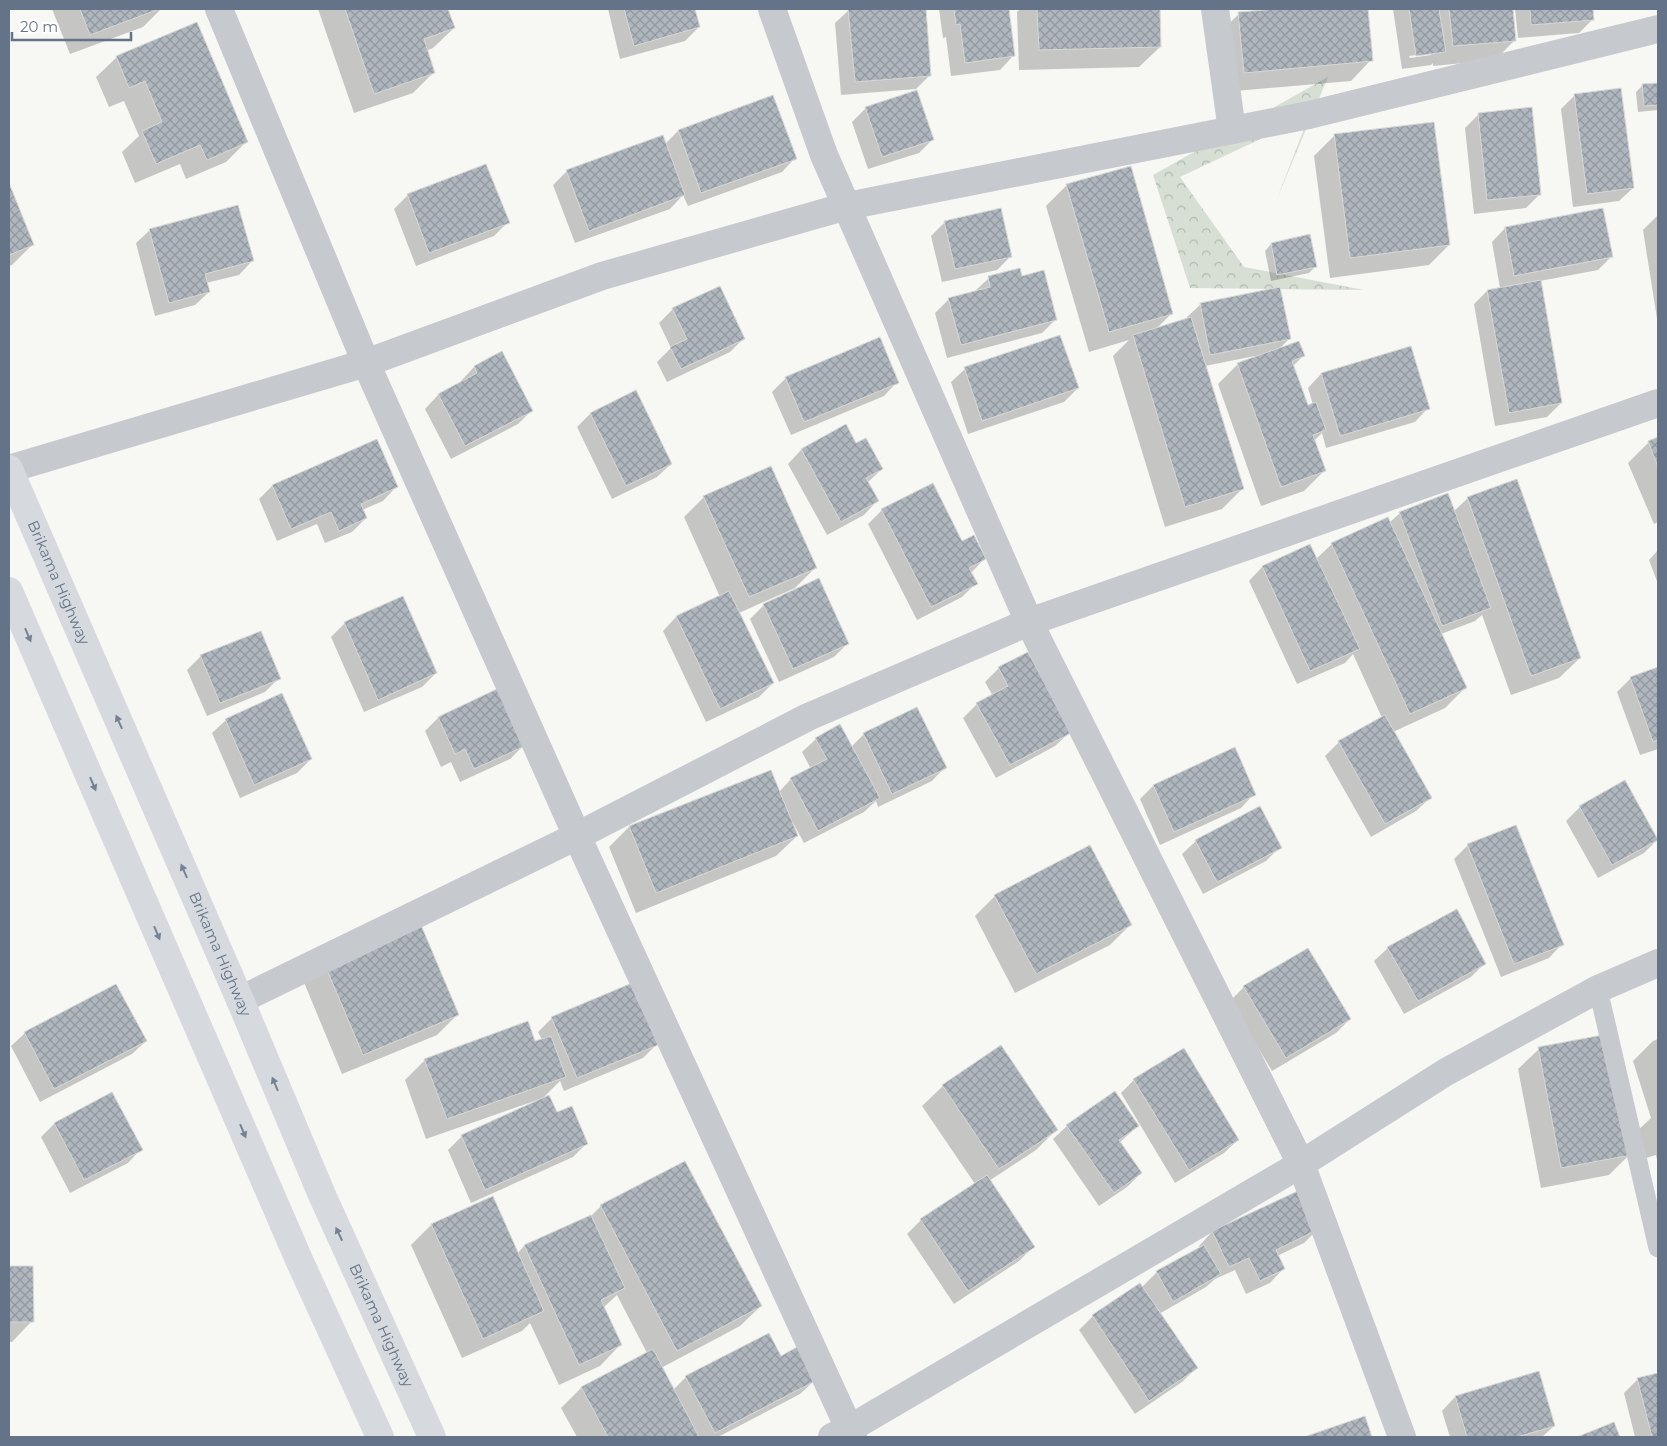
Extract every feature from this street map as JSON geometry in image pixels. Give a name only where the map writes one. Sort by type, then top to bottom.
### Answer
[{"type":"highway","name":"Brikama Highway","points":[[9,469],[240,1000],[322,1195],[432,1437]]},
{"type":"highway","points":[[9,590],[296,1253],[380,1437]]},
{"type":"street","points":[[218,9],[366,363],[845,1435],[1301,1164],[1446,1072],[1598,989],[1658,963]]},
{"type":"street","points":[[772,9],[824,155],[1029,622],[1301,1164],[1402,1437]]},
{"type":"street","points":[[1215,9],[1232,130]]},
{"type":"street","points":[[9,469],[366,363],[602,276],[847,206],[1309,115],[1658,29]]},
{"type":"street","points":[[240,1000],[578,836],[808,717],[1029,622],[1658,403]]},
{"type":"lane","points":[[1598,989],[1658,1248]]},
{"type":"green space","points":[[1328,77],[1276,201],[1309,116],[1180,177],[1244,267],[1364,290],[1190,288],[1153,175]]},
{"type":"building","points":[[80,9],[159,9],[90,35]]},
{"type":"building","points":[[345,9],[448,9],[455,28],[424,39],[435,73],[374,94]]},
{"type":"building","points":[[624,9],[695,9],[700,27],[634,46]]},
{"type":"building","points":[[848,9],[926,9],[931,76],[855,82]]},
{"type":"building","points":[[954,9],[1009,9],[1015,56],[965,63],[960,24],[956,25]]},
{"type":"building","points":[[1037,9],[1160,9],[1161,47],[1039,50]]},
{"type":"building","points":[[1278,9],[1368,9],[1373,61],[1244,73],[1238,12]]},
{"type":"building","points":[[1409,9],[1439,9],[1446,52],[1416,56]]},
{"type":"building","points":[[1449,9],[1513,9],[1516,41],[1453,46]]},
{"type":"building","points":[[1530,9],[1593,9],[1594,20],[1531,25]]},
{"type":"building","points":[[197,22],[248,142],[207,160],[200,145],[156,164],[142,131],[162,122],[145,81],[129,88],[116,56]]},
{"type":"building","points":[[1658,83],[1658,105],[1644,106],[1642,84]]},
{"type":"building","points":[[1621,88],[1634,188],[1587,194],[1574,94]]},
{"type":"building","points":[[917,90],[934,140],[882,157],[865,107]]},
{"type":"building","points":[[773,95],[797,159],[701,193],[678,130]]},
{"type":"building","points":[[1532,107],[1541,195],[1487,200],[1478,113]]},
{"type":"building","points":[[1434,122],[1450,245],[1350,258],[1334,134]]},
{"type":"building","points":[[663,135],[685,195],[589,231],[566,170]]},
{"type":"building","points":[[486,164],[510,223],[429,253],[407,194]]},
{"type":"building","points":[[1131,166],[1173,314],[1109,332],[1066,184]]},
{"type":"building","points":[[9,183],[34,245],[9,255]]},
{"type":"building","points":[[238,205],[254,261],[205,274],[210,292],[169,303],[149,229]]},
{"type":"building","points":[[1001,208],[1012,257],[955,269],[944,221]]},
{"type":"building","points":[[1603,208],[1613,257],[1514,276],[1505,227]]},
{"type":"building","points":[[1310,234],[1317,267],[1277,275],[1271,243]]},
{"type":"building","points":[[1020,268],[1022,276],[1044,270],[1057,320],[961,345],[948,298],[990,287],[988,276]]},
{"type":"building","points":[[1541,280],[1562,403],[1509,413],[1487,290]]},
{"type":"building","points":[[720,286],[745,339],[681,369],[670,347],[687,339],[672,308]]},
{"type":"building","points":[[1280,287],[1291,339],[1210,355],[1200,303]]},
{"type":"building","points":[[1191,317],[1244,489],[1185,507],[1133,335]]},
{"type":"building","points":[[1060,335],[1079,388],[982,421],[964,367]]},
{"type":"building","points":[[880,337],[899,383],[804,422],[785,377]]},
{"type":"building","points":[[1299,341],[1305,356],[1292,361],[1308,405],[1316,402],[1326,430],[1313,435],[1326,471],[1281,487],[1237,363]]},
{"type":"building","points":[[1411,346],[1430,409],[1340,436],[1321,373]]},
{"type":"building","points":[[502,351],[533,411],[465,446],[438,394],[477,373],[474,366]]},
{"type":"building","points":[[636,390],[672,464],[626,486],[590,413]]},
{"type":"building","points":[[846,424],[856,443],[866,438],[883,469],[866,478],[879,501],[841,522],[801,449]]},
{"type":"building","points":[[1658,437],[1658,467],[1648,441]]},
{"type":"building","points":[[377,439],[398,487],[361,504],[367,518],[339,531],[331,512],[291,529],[272,485]]},
{"type":"building","points":[[771,466],[817,568],[749,597],[703,496]]},
{"type":"building","points":[[1517,479],[1581,658],[1531,676],[1467,497]]},
{"type":"building","points":[[933,483],[962,541],[974,535],[986,559],[969,568],[978,584],[931,607],[881,509]]},
{"type":"building","points":[[1448,493],[1491,608],[1442,626],[1399,512]]},
{"type":"building","points":[[1388,517],[1467,688],[1410,714],[1331,543]]},
{"type":"building","points":[[1310,544],[1360,649],[1310,671],[1262,566]]},
{"type":"building","points":[[819,578],[849,644],[793,669],[763,604]]},
{"type":"building","points":[[729,591],[774,683],[720,709],[676,616]]},
{"type":"building","points":[[403,596],[437,673],[378,700],[344,622]]},
{"type":"building","points":[[261,631],[281,679],[220,703],[200,655]]},
{"type":"building","points":[[1028,652],[1071,733],[1010,765],[976,703],[1008,686],[998,667]]},
{"type":"building","points":[[1658,667],[1658,740],[1653,742],[1630,677]]},
{"type":"building","points":[[499,688],[525,746],[474,769],[465,749],[455,754],[438,717]]},
{"type":"building","points":[[282,693],[312,759],[254,785],[225,719]]},
{"type":"building","points":[[917,707],[947,768],[892,794],[863,733]]},
{"type":"building","points":[[1385,715],[1432,798],[1385,824],[1338,741]]},
{"type":"building","points":[[840,724],[880,798],[818,831],[790,778],[827,759],[815,738]]},
{"type":"building","points":[[1235,747],[1256,795],[1174,832],[1153,785]]},
{"type":"building","points":[[771,770],[798,836],[656,893],[629,826]]},
{"type":"building","points":[[1625,780],[1658,840],[1612,865],[1579,806]]},
{"type":"building","points":[[1260,806],[1282,848],[1217,882],[1195,840]]},
{"type":"building","points":[[1516,825],[1564,945],[1514,964],[1467,844]]},
{"type":"building","points":[[1090,845],[1132,925],[1036,974],[994,895]]},
{"type":"building","points":[[1457,909],[1486,964],[1418,1001],[1387,947]]},
{"type":"building","points":[[418,918],[459,1015],[363,1055],[322,958]]},
{"type":"building","points":[[1308,948],[1351,1019],[1286,1058],[1243,986]]},
{"type":"building","points":[[632,983],[658,1045],[577,1078],[551,1017]]},
{"type":"building","points":[[116,984],[147,1041],[54,1089],[24,1032]]},
{"type":"building","points":[[528,1021],[535,1041],[551,1036],[566,1077],[447,1119],[424,1059]]},
{"type":"building","points":[[1608,1034],[1631,1155],[1561,1168],[1538,1047]]},
{"type":"building","points":[[1001,1045],[1058,1130],[999,1169],[942,1085]]},
{"type":"building","points":[[1184,1048],[1239,1140],[1189,1170],[1133,1079]]},
{"type":"building","points":[[1115,1091],[1139,1126],[1119,1140],[1142,1173],[1114,1193],[1066,1125]]},
{"type":"building","points":[[112,1092],[143,1150],[84,1180],[54,1123]]},
{"type":"building","points":[[549,1095],[557,1112],[572,1106],[588,1144],[485,1190],[461,1135]]},
{"type":"building","points":[[685,1161],[762,1306],[677,1351],[600,1205]]},
{"type":"building","points":[[987,1175],[1035,1247],[968,1291],[920,1219]]},
{"type":"building","points":[[1300,1190],[1319,1229],[1276,1250],[1285,1269],[1260,1281],[1249,1258],[1229,1267],[1212,1231]]},
{"type":"building","points":[[493,1196],[544,1311],[483,1339],[431,1224]]},
{"type":"building","points":[[591,1215],[625,1288],[601,1300],[622,1345],[579,1365],[524,1245]]},
{"type":"building","points":[[1204,1245],[1221,1274],[1173,1302],[1156,1271]]},
{"type":"building","points":[[9,1266],[33,1266],[34,1322],[9,1322]]},
{"type":"building","points":[[1140,1283],[1198,1368],[1149,1401],[1092,1315]]},
{"type":"building","points":[[769,1333],[781,1356],[797,1347],[815,1381],[715,1433],[685,1376]]},
{"type":"building","points":[[653,1349],[699,1437],[608,1437],[581,1387]]},
{"type":"building","points":[[1539,1371],[1555,1426],[1517,1437],[1467,1437],[1455,1396]]},
{"type":"building","points":[[1658,1373],[1658,1437],[1652,1437],[1637,1378]]},
{"type":"building","points":[[1365,1416],[1372,1437],[1304,1437]]},
{"type":"building","points":[[1614,1422],[1620,1437],[1577,1437]]}]
